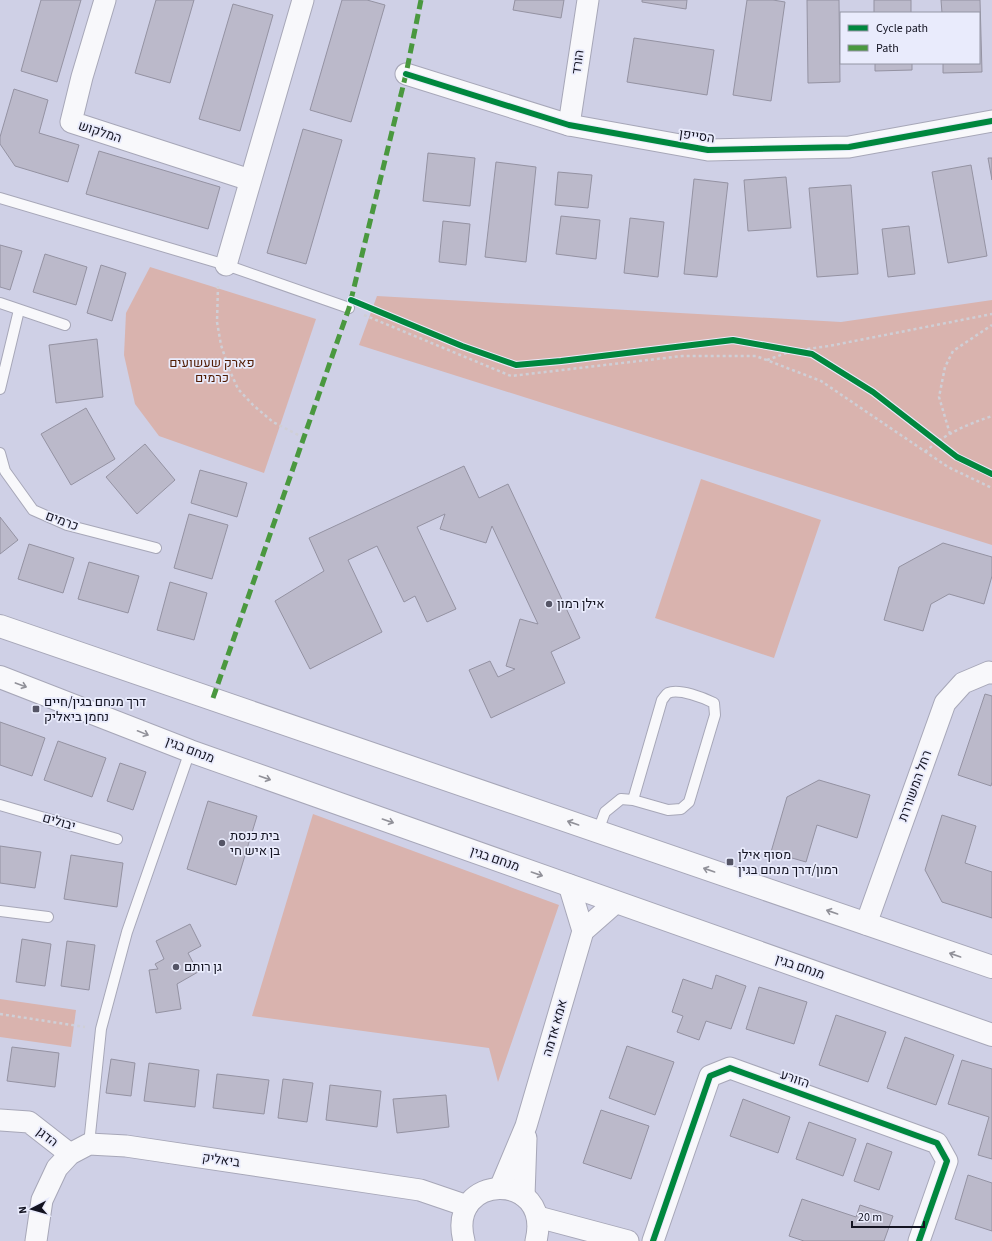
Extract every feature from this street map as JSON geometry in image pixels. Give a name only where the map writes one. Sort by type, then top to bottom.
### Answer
[{"type":"main road","points":[[0,626],[992,967]]},
{"type":"main road","name":"מנחם בגין","points":[[0,677],[190,751],[992,1034]]},
{"type":"street","name":"המלקוש","points":[[105,0],[82,77],[71,122],[250,180]]},
{"type":"street","points":[[226,265],[302,0]]},
{"type":"street","name":"הורד","points":[[569,125],[588,0]]},
{"type":"street","name":"הסייפן","points":[[406,74],[569,125],[708,150],[849,147],[992,122]]},
{"type":"street","name":"רחל המשוררת","points":[[866,924],[946,703],[963,683],[992,672]]},
{"type":"street","points":[[569,885],[583,931],[616,902]]},
{"type":"street","name":"אמא אדמה","points":[[500,1188],[526,1126],[583,931]]},
{"type":"street","name":"הזורע","points":[[653,1241],[710,1076],[730,1068],[937,1143],[947,1161],[919,1241]]},
{"type":"street","name":"הדגן","points":[[0,1120],[29,1122],[70,1154]]},
{"type":"street","name":"אמא אדמה","points":[[524,1196],[526,1126]]},
{"type":"street","points":[[36,1241],[42,1200],[57,1168],[70,1154],[89,1144]]},
{"type":"street","name":"ביאליק","points":[[89,1144],[126,1146],[420,1190],[467,1206]]},
{"type":"street","points":[[464,1241],[461,1224],[462,1217],[467,1206],[476,1196],[487,1190],[500,1188],[513,1190],[524,1196],[533,1206],[538,1217],[539,1230],[536,1241]]},
{"type":"street","points":[[538,1217],[628,1241]]},
{"type":"lane","points":[[0,198],[226,265],[349,308]]},
{"type":"lane","points":[[0,304],[65,325]]},
{"type":"lane","points":[[0,389],[19,310]]},
{"type":"lane","name":"כרמים","points":[[0,453],[5,471],[33,510],[67,525],[156,548]]},
{"type":"lane","points":[[598,831],[605,812],[621,800],[633,800],[668,810],[681,809],[689,802],[715,715],[714,703],[706,698],[677,691],[668,693],[665,696],[662,700],[633,800]]},
{"type":"lane","points":[[89,1144],[101,1029],[127,932],[190,751]]},
{"type":"lane","name":"יבולים","points":[[0,805],[117,839]]},
{"type":"lane","points":[[0,911],[48,918]]},
{"type":"path","points":[[226,265],[217,288],[216,322],[221,345],[238,389],[253,405],[273,422],[304,438]]},
{"type":"path","points":[[349,308],[511,376],[682,356],[756,356],[821,382],[948,467],[992,488]]},
{"type":"path","points":[[766,360],[792,351],[829,346],[992,314]]},
{"type":"path","points":[[950,434],[939,397],[945,367],[953,351],[992,325]]},
{"type":"path","points":[[778,348],[812,354]]},
{"type":"path","points":[[925,452],[960,427],[992,416]]},
{"type":"path","points":[[931,437],[939,443]]},
{"type":"path","points":[[0,1014],[101,1029]]},
{"type":"green space","name":"פארק שעשועים כרמים","points":[[150,267],[316,319],[264,473],[159,436],[135,404],[124,355],[126,313]]},
{"type":"green space","points":[[377,296],[841,322],[992,300],[992,545],[359,345]]},
{"type":"green space","points":[[701,479],[821,520],[774,658],[655,618]]},
{"type":"green space","points":[[313,814],[559,905],[498,1082],[489,1048],[252,1016]]},
{"type":"green space","points":[[0,999],[76,1010],[71,1047],[0,1037]]},
{"type":"building","points":[[41,0],[81,0],[57,82],[21,71]]},
{"type":"building","points":[[156,0],[194,0],[170,83],[135,73]]},
{"type":"building","points":[[342,0],[367,0],[385,5],[351,122],[310,110]]},
{"type":"building","points":[[515,0],[564,0],[561,18],[513,10]]},
{"type":"building","points":[[642,0],[687,0],[686,9],[642,2]]},
{"type":"building","points":[[747,0],[773,0],[785,2],[771,101],[733,95]]},
{"type":"building","points":[[807,0],[839,0],[840,82],[808,83]]},
{"type":"building","points":[[874,0],[911,0],[911,12],[874,12]]},
{"type":"building","points":[[941,0],[980,0],[982,72],[943,73],[943,64],[980,64],[980,12],[942,12]]},
{"type":"building","points":[[233,4],[273,15],[240,131],[199,119]]},
{"type":"building","points":[[634,38],[714,50],[707,95],[627,82]]},
{"type":"building","points":[[875,64],[912,64],[912,70],[875,71]]},
{"type":"building","points":[[14,89],[48,100],[39,133],[79,145],[68,182],[15,166],[0,144],[0,137]]},
{"type":"building","points":[[303,129],[342,140],[306,264],[267,253]]},
{"type":"building","points":[[99,151],[220,187],[208,229],[86,194]]},
{"type":"building","points":[[428,153],[475,158],[470,206],[423,201]]},
{"type":"building","points":[[988,158],[992,158],[992,180]]},
{"type":"building","points":[[496,162],[536,167],[526,262],[485,257]]},
{"type":"building","points":[[971,165],[987,256],[948,263],[932,172]]},
{"type":"building","points":[[558,172],[592,175],[588,208],[555,205]]},
{"type":"building","points":[[786,177],[791,228],[748,231],[744,180]]},
{"type":"building","points":[[694,179],[728,183],[717,277],[684,274]]},
{"type":"building","points":[[851,185],[858,274],[817,277],[809,188]]},
{"type":"building","points":[[561,216],[600,220],[596,259],[556,254]]},
{"type":"building","points":[[630,218],[664,222],[658,277],[624,273]]},
{"type":"building","points":[[443,221],[470,224],[466,265],[439,262]]},
{"type":"building","points":[[909,226],[915,274],[888,277],[882,229]]},
{"type":"building","points":[[0,245],[22,251],[10,290],[0,287]]},
{"type":"building","points":[[45,254],[87,267],[76,305],[33,292]]},
{"type":"building","points":[[101,265],[126,273],[112,321],[87,313]]},
{"type":"building","points":[[97,339],[103,397],[56,403],[49,345]]},
{"type":"building","points":[[86,408],[115,459],[71,485],[41,434]]},
{"type":"building","points":[[145,444],[175,480],[137,514],[106,477]]},
{"type":"building","points":[[464,466],[479,498],[508,484],[580,638],[551,652],[565,683],[491,718],[469,670],[490,661],[498,677],[515,669],[506,666],[520,619],[538,624],[492,526],[486,543],[440,529],[445,514],[417,527],[456,609],[427,622],[415,596],[404,602],[377,546],[348,560],[382,632],[310,669],[275,601],[324,571],[309,538]]},
{"type":"building","points":[[200,470],[247,483],[237,517],[191,503]]},
{"type":"building","points":[[189,514],[228,525],[212,579],[174,568]]},
{"type":"building","points":[[0,517],[18,540],[0,554]]},
{"type":"building","points":[[943,543],[992,557],[992,576],[984,604],[949,594],[931,604],[923,631],[884,620],[899,567]]},
{"type":"building","points":[[29,544],[74,558],[63,593],[18,579]]},
{"type":"building","points":[[89,562],[139,576],[128,613],[78,599]]},
{"type":"building","points":[[170,582],[207,593],[194,640],[157,630]]},
{"type":"building","points":[[985,694],[992,696],[991,786],[958,775]]},
{"type":"building","points":[[0,722],[45,738],[32,776],[0,765]]},
{"type":"building","points":[[58,741],[106,758],[92,797],[44,780]]},
{"type":"building","points":[[120,763],[146,772],[133,810],[107,801]]},
{"type":"building","points":[[819,780],[870,795],[857,838],[817,825],[806,862],[771,852],[787,797]]},
{"type":"building","name":"בית כנסת בן איש חי","points":[[208,801],[257,816],[236,885],[187,869]]},
{"type":"building","points":[[942,815],[976,826],[965,863],[992,872],[992,918],[942,902],[925,870]]},
{"type":"building","points":[[0,846],[41,852],[35,888],[0,883]]},
{"type":"building","points":[[71,855],[123,863],[117,907],[64,899]]},
{"type":"building","name":"גן רותם","points":[[190,924],[201,946],[188,953],[198,972],[177,984],[181,1009],[156,1013],[149,970],[158,969],[155,964],[164,959],[156,941]]},
{"type":"building","points":[[22,939],[51,944],[45,986],[16,982]]},
{"type":"building","points":[[67,941],[95,945],[89,990],[61,986]]},
{"type":"building","points":[[716,975],[746,986],[731,1029],[706,1021],[699,1040],[677,1032],[683,1016],[672,1012],[683,979],[712,989]]},
{"type":"building","points":[[759,987],[807,1002],[794,1044],[746,1029]]},
{"type":"building","points":[[836,1015],[886,1032],[868,1082],[819,1065]]},
{"type":"building","points":[[905,1037],[954,1055],[936,1105],[887,1088]]},
{"type":"building","points":[[627,1046],[674,1062],[655,1115],[609,1098]]},
{"type":"building","points":[[12,1047],[59,1053],[55,1087],[7,1081]]},
{"type":"building","points":[[111,1059],[135,1063],[131,1096],[106,1093]]},
{"type":"building","points":[[962,1060],[992,1069],[992,1159],[978,1155],[989,1117],[948,1104]]},
{"type":"building","points":[[149,1063],[199,1070],[195,1107],[144,1101]]},
{"type":"building","points":[[217,1074],[269,1080],[264,1114],[213,1108]]},
{"type":"building","points":[[283,1079],[313,1083],[307,1122],[278,1118]]},
{"type":"building","points":[[330,1085],[381,1091],[377,1127],[326,1120]]},
{"type":"building","points":[[446,1095],[449,1127],[397,1133],[393,1099]]},
{"type":"building","points":[[743,1099],[790,1117],[778,1153],[730,1136]]},
{"type":"building","points":[[601,1110],[649,1126],[631,1179],[583,1163]]},
{"type":"building","points":[[809,1122],[856,1139],[843,1176],[796,1159]]},
{"type":"building","points":[[867,1143],[892,1152],[879,1190],[854,1181]]},
{"type":"building","points":[[968,1175],[992,1183],[992,1231],[955,1219]]},
{"type":"building","points":[[802,1199],[856,1217],[860,1205],[893,1216],[884,1241],[804,1241],[789,1236]]},
{"type":"marked path","points":[[213,698],[349,308],[406,74],[421,0]]},
{"type":"cycle path","points":[[406,74],[569,125],[708,150],[849,147],[992,121]]},
{"type":"cycle path","points":[[351,300],[462,346],[516,365],[733,340],[812,354],[873,392],[957,457],[992,474]]},
{"type":"cycle path","points":[[653,1241],[710,1076],[730,1068],[937,1143],[947,1161],[919,1241]]},
{"type":"place","name":"אילן רמון","points":[[549,604]]},
{"type":"place","name":"דרך מנחם בגין/חיים נחמן ביאליק","points":[[36,709]]},
{"type":"place","name":"בית כנסת בן איש חי","points":[[222,843]]},
{"type":"place","name":"מסוף אילן רמון/דרך מנחם בגין","points":[[730,862]]},
{"type":"place","name":"גן רותם","points":[[176,967]]}]
